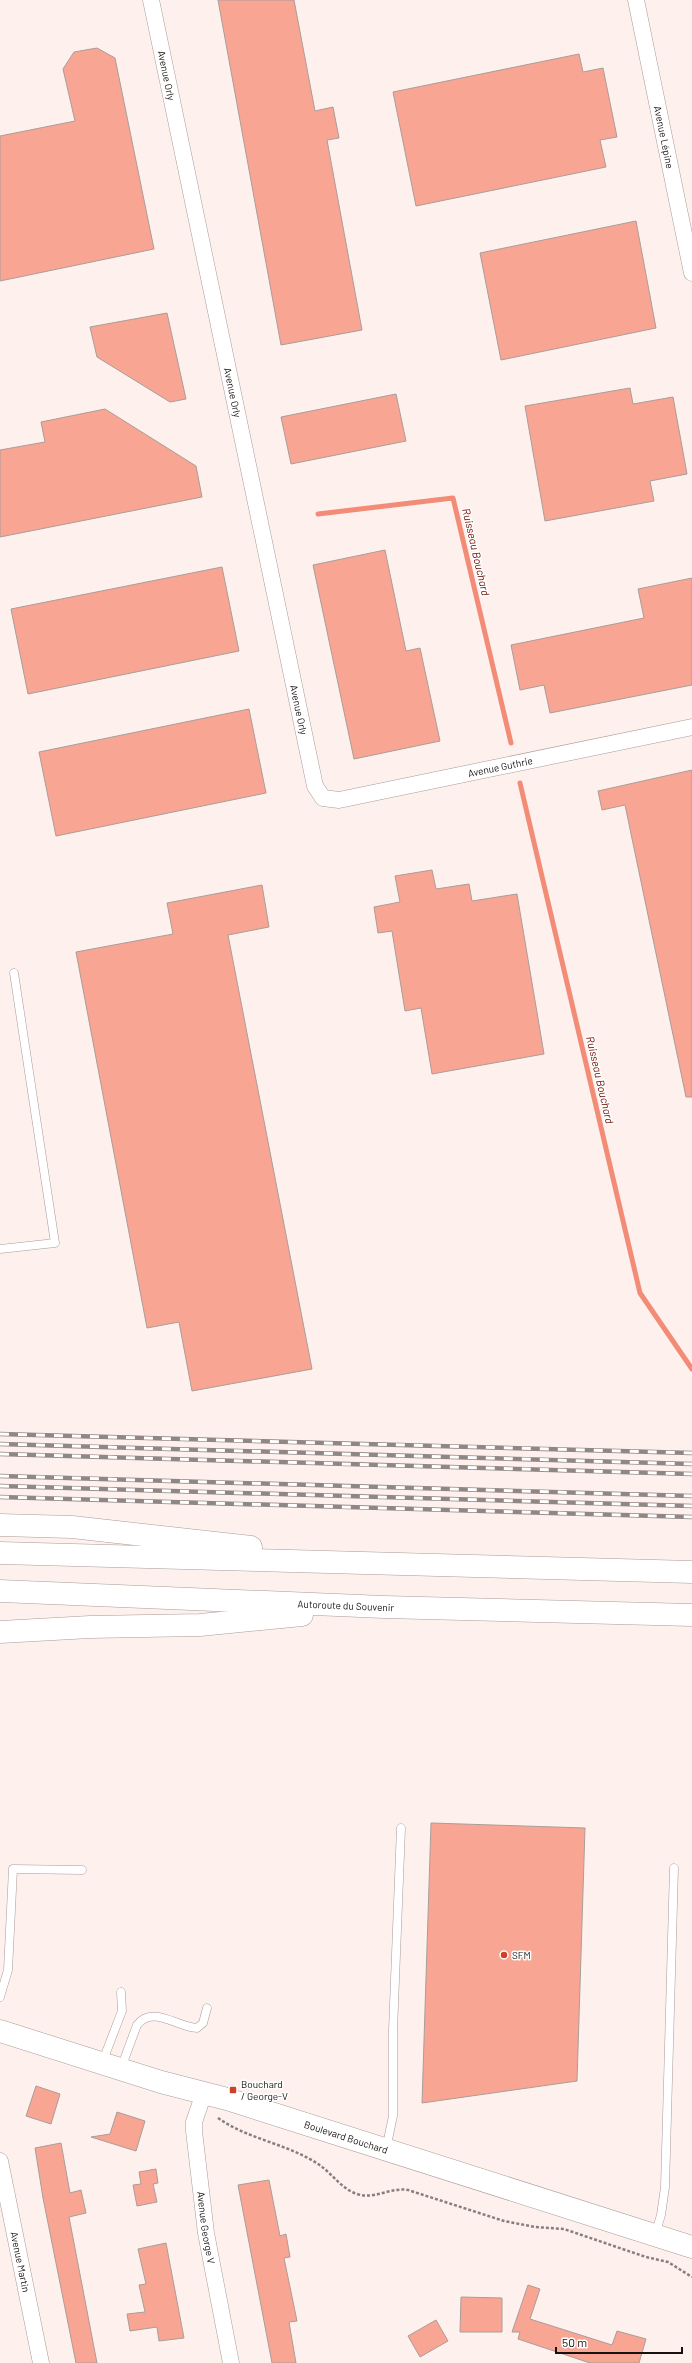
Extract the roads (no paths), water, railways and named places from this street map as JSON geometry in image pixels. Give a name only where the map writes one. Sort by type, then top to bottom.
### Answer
[{"type":"main road","points":[[0,1525],[72,1527],[417,1566]]},
{"type":"main road","points":[[0,1553],[417,1566],[692,1572]]},
{"type":"main road","name":"Autoroute du Souvenir","points":[[0,1591],[384,1607],[692,1615]]},
{"type":"main road","points":[[0,1632],[83,1627],[200,1625],[384,1607]]},
{"type":"main road","name":"Boulevard Bouchard","points":[[0,2030],[692,2247]]},
{"type":"street","name":"Avenue Orly","points":[[151,0],[315,786]]},
{"type":"street","name":"Avenue Lépine","points":[[636,0],[692,273]]},
{"type":"street","name":"Avenue Guthrie","points":[[315,786],[323,798],[339,800],[692,726]]},
{"type":"street","name":"Avenue George V","points":[[204,2093],[194,2122],[194,2131],[206,2233],[231,2363]]},
{"type":"street","name":"Avenue Martin","points":[[0,2161],[41,2363]]},
{"type":"lane","points":[[0,1249],[56,1244],[14,973]]},
{"type":"lane","points":[[386,2150],[392,2116],[393,2030],[401,1828]]},
{"type":"lane","points":[[655,2235],[661,2215],[665,2187],[674,1868]]},
{"type":"lane","points":[[0,1997],[8,1970],[13,1869],[82,1870]]},
{"type":"lane","points":[[112,2066],[122,2011],[121,1992]]},
{"type":"lane","points":[[112,2066],[137,2025],[142,2020],[157,2016],[197,2028],[203,2023],[207,2008]]},
{"type":"waterway","name":"Ruisseau Bouchard","points":[[318,514],[453,498],[511,743]]},
{"type":"waterway","name":"Ruisseau Bouchard","points":[[520,783],[640,1293],[692,1369]]},
{"type":"railway","points":[[0,1434],[692,1453]]},
{"type":"railway","points":[[0,1444],[692,1464]]},
{"type":"railway","points":[[0,1454],[692,1474]]},
{"type":"railway","points":[[0,1476],[692,1496]]},
{"type":"railway","points":[[0,1486],[692,1506]]},
{"type":"railway","points":[[0,1497],[692,1517]]},
{"type":"place","name":"SFM","points":[[504,1955]]},
{"type":"place","name":"Bouchard / George-V","points":[[233,2090]]}]
